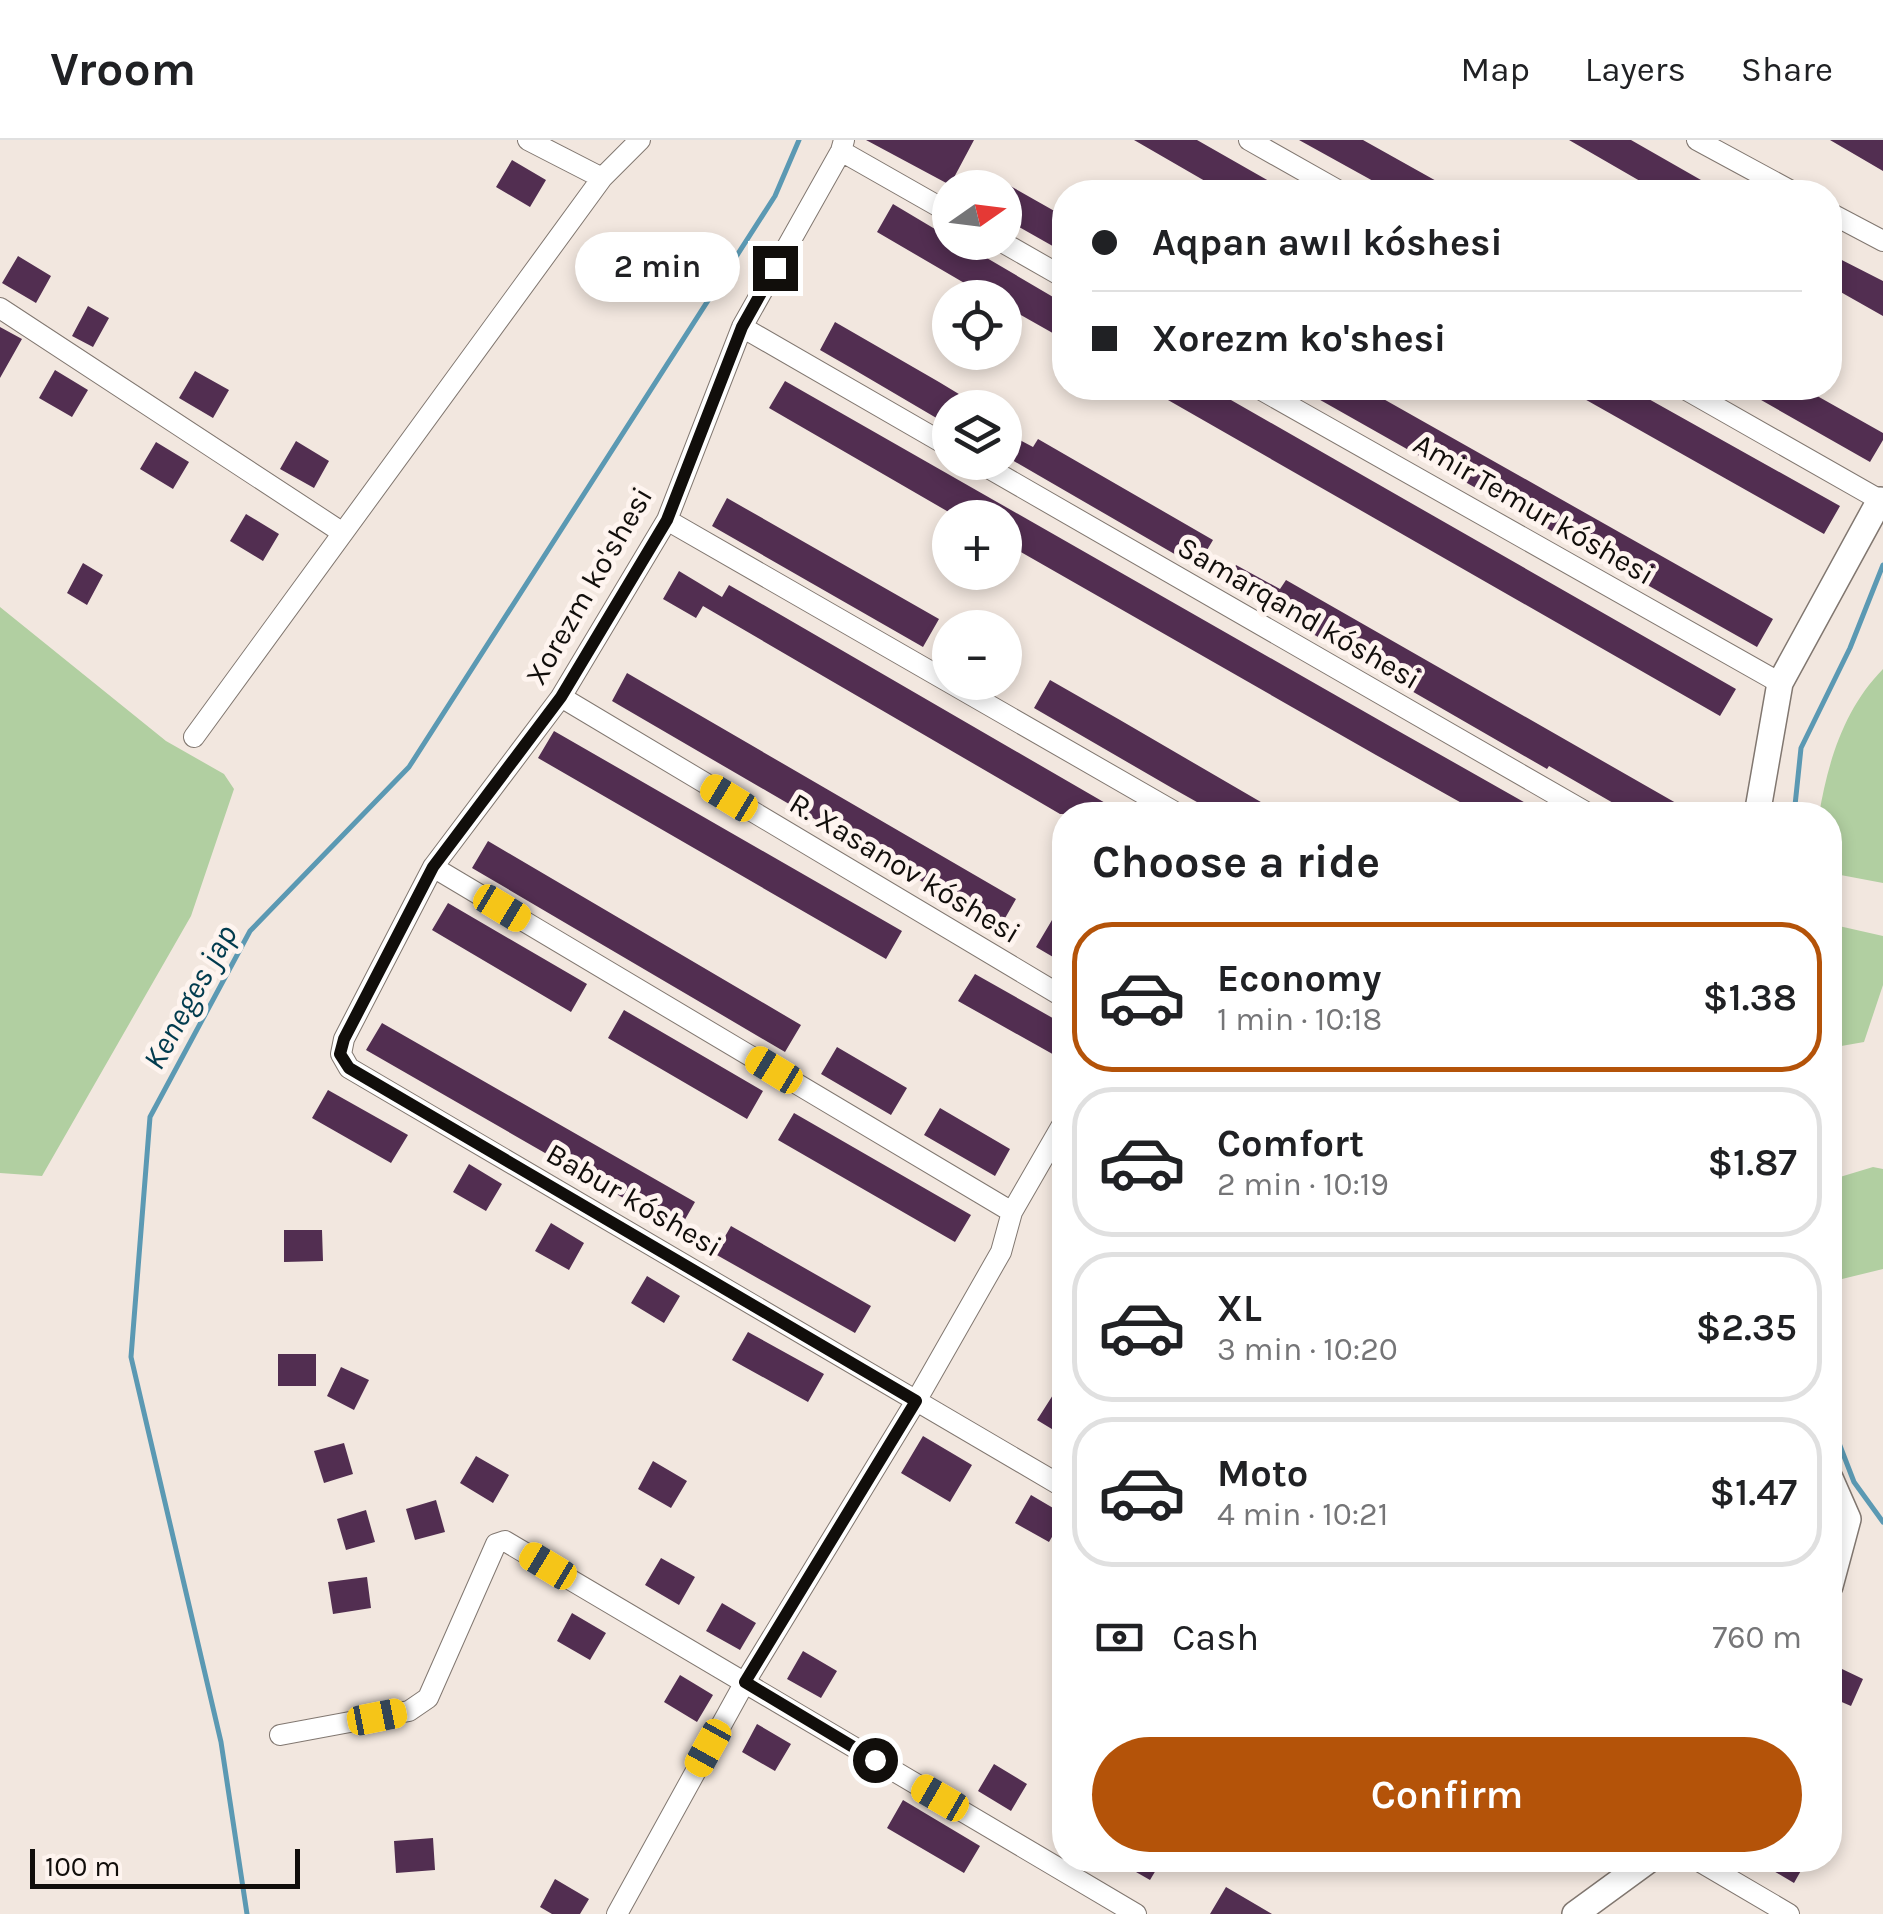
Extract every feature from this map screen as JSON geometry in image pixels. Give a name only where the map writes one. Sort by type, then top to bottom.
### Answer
[{"type":"street","points":[[528,140],[602,178]]},
{"type":"street","points":[[194,737],[602,178],[640,140]]},
{"type":"street","points":[[1249,140],[1320,180]]},
{"type":"street","points":[[1697,140],[1771,180]]},
{"type":"street","points":[[842,146],[932,202]]},
{"type":"street","name":"Xorezm ko'shesi","points":[[344,1039],[433,867],[561,697],[667,520],[742,327],[842,146]]},
{"type":"street","points":[[1842,219],[1883,241]]},
{"type":"street","points":[[1022,253],[1052,271]]},
{"type":"street","points":[[0,308],[343,533]]},
{"type":"street","points":[[742,327],[932,436]]},
{"type":"street","name":"Amir Temur kóshesi","points":[[1279,400],[1780,683]]},
{"type":"street","points":[[1704,400],[1882,500],[1780,683],[1759,802]]},
{"type":"street","name":"Samarqand kóshesi","points":[[1009,480],[1567,802]]},
{"type":"street","points":[[667,520],[1157,802]]},
{"type":"street","name":"R. Xasanov kóshesi","points":[[561,697],[1052,990]]},
{"type":"street","points":[[433,867],[1012,1212]]},
{"type":"street","name":"Babur kóshesi","points":[[344,1039],[340,1054],[349,1068],[1052,1480]]},
{"type":"street","points":[[616,1914],[745,1682],[916,1401],[1000,1252],[1012,1212],[1052,1143]]},
{"type":"street","points":[[1842,1505],[1848,1519],[1842,1541]]},
{"type":"street","points":[[280,1735],[409,1711],[428,1698],[496,1544],[505,1541],[1052,1864]]},
{"type":"street","points":[[1065,1872],[1136,1914]]},
{"type":"street","points":[[1575,1914],[1633,1872]]},
{"type":"street","points":[[1717,1872],[1789,1914]]},
{"type":"green space","points":[[0,607],[166,741],[224,774],[234,789],[191,916],[42,1176],[0,1173]]},
{"type":"green space","points":[[1883,669],[1883,883],[1842,875],[1842,802],[1822,802],[1840,737],[1869,685]]},
{"type":"green space","points":[[1842,927],[1883,936],[1883,985],[1864,1042],[1842,1046]]},
{"type":"green space","points":[[1873,1167],[1883,1169],[1883,1269],[1842,1279],[1842,1176]]},
{"type":"building","points":[[866,140],[974,140],[958,170],[932,170],[932,175]]},
{"type":"building","points":[[1134,140],[1197,140],[1267,180],[1203,180]]},
{"type":"building","points":[[1299,140],[1363,140],[1435,180],[1371,180]]},
{"type":"building","points":[[1569,140],[1631,140],[1701,180],[1638,180]]},
{"type":"building","points":[[1830,140],[1883,140],[1883,171]]},
{"type":"building","points":[[512,160],[546,180],[530,207],[496,187]]},
{"type":"building","points":[[1022,193],[1052,210],[1052,246],[1022,229]]},
{"type":"building","points":[[893,204],[932,227],[932,260],[990,260],[1052,296],[1052,333],[1022,316],[1022,280],[959,280],[877,232]]},
{"type":"building","points":[[18,256],[51,276],[36,303],[2,283]]},
{"type":"building","points":[[1842,260],[1883,281],[1883,316],[1842,293]]},
{"type":"building","points":[[88,306],[109,318],[93,347],[72,336]]},
{"type":"building","points":[[835,322],[951,390],[932,390],[932,415],[820,350]]},
{"type":"building","points":[[0,327],[22,339],[0,378]]},
{"type":"building","points":[[55,370],[88,390],[72,417],[39,398]]},
{"type":"building","points":[[195,371],[229,390],[213,418],[179,398]]},
{"type":"building","points":[[785,381],[932,465],[932,480],[959,480],[994,500],[932,502],[769,408]]},
{"type":"building","points":[[1168,400],[1231,400],[1736,689],[1720,716]]},
{"type":"building","points":[[1320,400],[1385,400],[1773,619],[1757,647]]},
{"type":"building","points":[[1586,400],[1650,400],[1840,506],[1824,534]]},
{"type":"building","points":[[1761,400],[1824,400],[1883,433],[1870,462]]},
{"type":"building","points":[[1038,439],[1213,540],[1197,567],[1022,466],[1022,441],[1033,447]]},
{"type":"building","points":[[296,441],[329,461],[314,488],[280,469]]},
{"type":"building","points":[[156,442],[189,462],[173,489],[140,469]]},
{"type":"building","points":[[727,498],[932,615],[932,631],[923,647],[712,526]]},
{"type":"building","points":[[246,514],[279,534],[263,561],[230,541]]},
{"type":"building","points":[[1022,516],[1524,802],[1460,802],[1022,553]]},
{"type":"building","points":[[83,563],[103,575],[87,605],[67,593]]},
{"type":"building","points":[[1236,565],[1280,589],[1286,580],[1674,802],[1611,802],[1549,766],[1547,769],[1226,584]]},
{"type":"building","points":[[679,571],[722,597],[729,585],[1104,802],[1052,802],[1052,809],[703,606],[696,618],[663,599]]},
{"type":"building","points":[[627,673],[1016,899],[1000,927],[612,701]]},
{"type":"building","points":[[1050,680],[1261,802],[1197,802],[1034,708]]},
{"type":"building","points":[[554,731],[902,931],[886,959],[538,758]]},
{"type":"building","points":[[488,841],[801,1025],[785,1052],[472,868]]},
{"type":"building","points":[[448,903],[587,984],[571,1012],[432,930]]},
{"type":"building","points":[[1052,920],[1052,956],[1036,947]]},
{"type":"building","points":[[975,974],[1052,1018],[1052,1054],[958,1001]]},
{"type":"building","points":[[624,1010],[763,1091],[747,1119],[608,1038]]},
{"type":"building","points":[[382,1023],[695,1202],[679,1230],[366,1050]]},
{"type":"building","points":[[837,1047],[907,1088],[891,1115],[821,1074]]},
{"type":"building","points":[[328,1090],[408,1135],[391,1163],[312,1118]]},
{"type":"building","points":[[940,1108],[1010,1149],[995,1176],[924,1135]]},
{"type":"building","points":[[794,1113],[971,1215],[955,1242],[778,1140]]},
{"type":"building","points":[[469,1164],[502,1184],[486,1211],[453,1192]]},
{"type":"building","points":[[551,1223],[584,1243],[569,1270],[535,1251]]},
{"type":"building","points":[[731,1226],[871,1306],[855,1333],[715,1254]]},
{"type":"building","points":[[284,1230],[322,1230],[323,1261],[284,1262]]},
{"type":"building","points":[[647,1276],[680,1296],[664,1323],[631,1303]]},
{"type":"building","points":[[748,1332],[824,1374],[808,1402],[732,1360]]},
{"type":"building","points":[[278,1354],[316,1354],[316,1386],[278,1386]]},
{"type":"building","points":[[341,1367],[369,1380],[354,1410],[327,1396]]},
{"type":"building","points":[[1052,1396],[1052,1429],[1037,1420]]},
{"type":"building","points":[[923,1436],[972,1465],[950,1502],[901,1473]]},
{"type":"building","points":[[344,1443],[353,1474],[324,1483],[314,1451]]},
{"type":"building","points":[[476,1456],[509,1475],[493,1503],[460,1483]]},
{"type":"building","points":[[653,1461],[687,1481],[671,1508],[638,1489]]},
{"type":"building","points":[[1031,1495],[1052,1507],[1049,1542],[1015,1523]]},
{"type":"building","points":[[436,1500],[445,1532],[415,1540],[406,1509]]},
{"type":"building","points":[[366,1510],[375,1542],[346,1550],[337,1519]]},
{"type":"building","points":[[661,1558],[695,1577],[679,1605],[645,1585]]},
{"type":"building","points":[[367,1577],[371,1608],[333,1614],[328,1582]]},
{"type":"building","points":[[722,1603],[756,1623],[740,1650],[706,1631]]},
{"type":"building","points":[[572,1613],[606,1633],[590,1660],[557,1641]]},
{"type":"building","points":[[803,1651],[837,1671],[821,1698],[787,1679]]},
{"type":"building","points":[[1842,1669],[1863,1679],[1851,1706],[1842,1702]]},
{"type":"building","points":[[680,1675],[713,1695],[697,1722],[664,1702]]},
{"type":"building","points":[[757,1724],[791,1744],[775,1771],[742,1752]]},
{"type":"building","points":[[994,1764],[1027,1784],[1011,1811],[978,1791]]},
{"type":"building","points":[[903,1800],[980,1846],[964,1873],[887,1828]]},
{"type":"building","points":[[433,1838],[435,1870],[396,1873],[394,1841]]},
{"type":"building","points":[[1136,1872],[1155,1872],[1150,1880]]},
{"type":"building","points":[[1775,1872],[1800,1872],[1794,1883]]},
{"type":"building","points":[[555,1879],[589,1899],[580,1914],[552,1914],[540,1907]]},
{"type":"building","points":[[1226,1887],[1272,1914],[1210,1914]]},
{"type":"waterway","name":"Keneges jap","points":[[247,1914],[221,1742],[131,1357],[150,1117],[250,931],[409,767],[775,196],[799,140]]},
{"type":"waterway","points":[[1795,802],[1801,748],[1850,648],[1883,565]]},
{"type":"waterway","points":[[1842,1451],[1854,1482],[1883,1522]]},
{"type":"route","points":[[775,268],[742,327],[667,520],[561,697],[433,867],[344,1039],[340,1054],[349,1068],[916,1401],[745,1682],[875,1760]]}]
